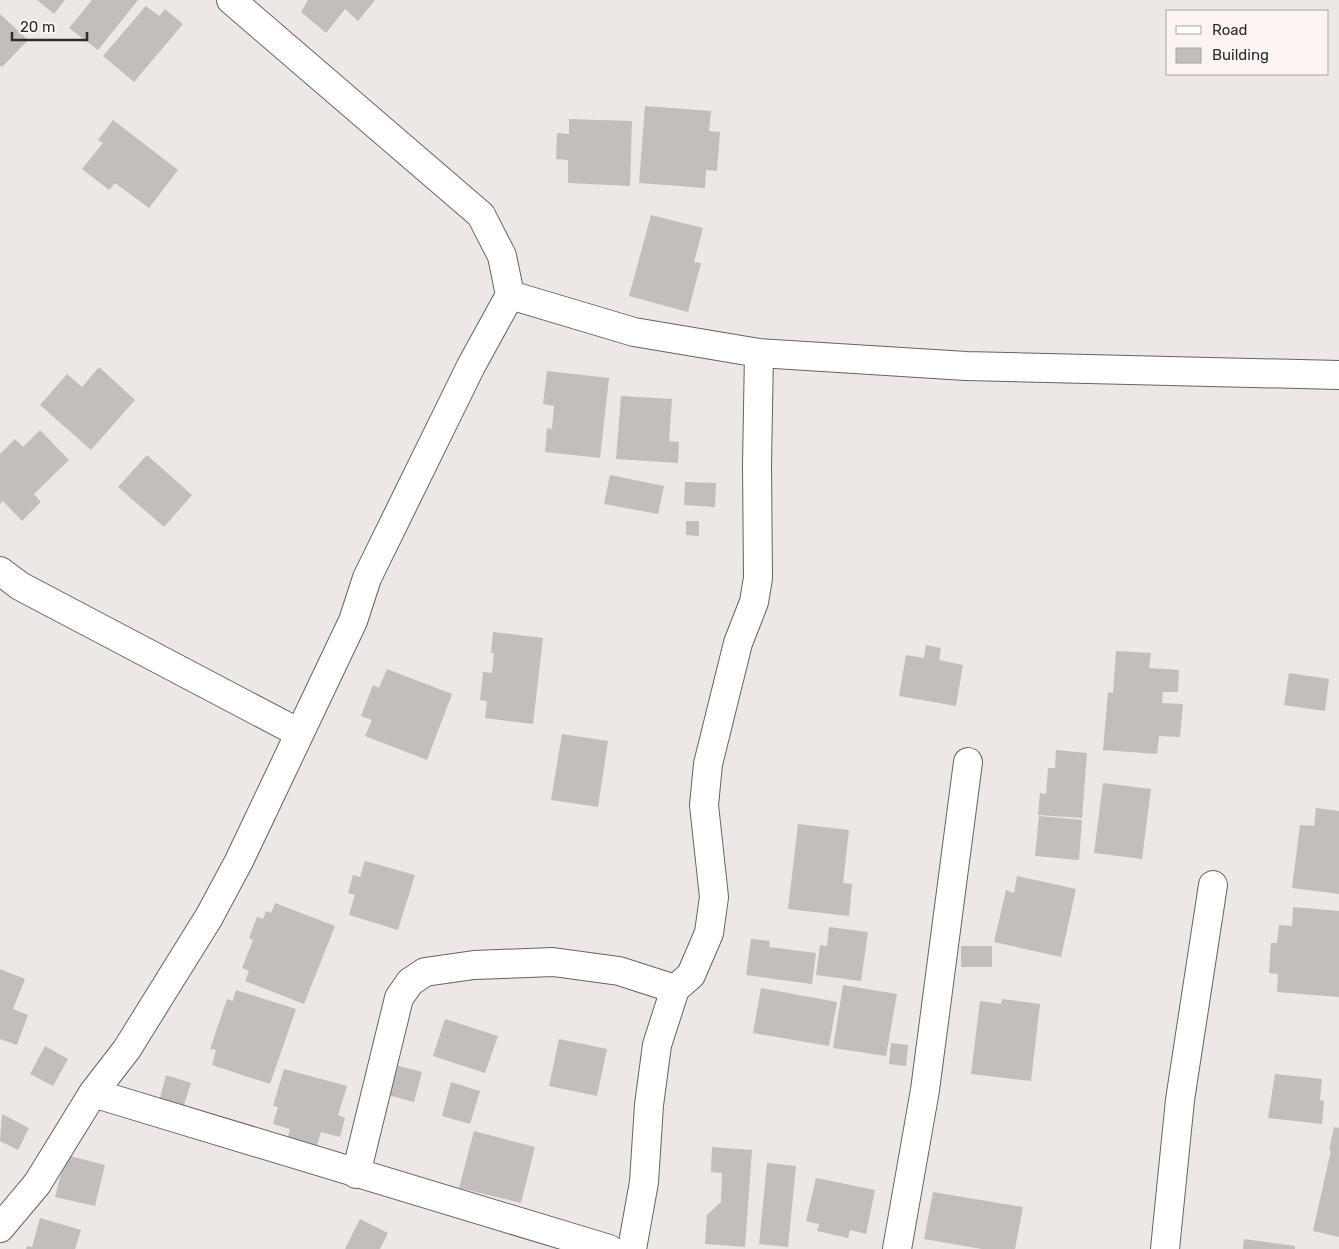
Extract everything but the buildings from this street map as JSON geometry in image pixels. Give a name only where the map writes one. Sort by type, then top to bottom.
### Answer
[{"type":"street","points":[[0,1228],[37,1184],[93,1093],[127,1049],[209,917],[352,622],[367,578],[471,366],[510,295],[502,256],[481,215],[231,0]]},
{"type":"street","points":[[510,295],[634,332],[760,353],[966,366],[1339,375]]},
{"type":"street","points":[[632,1249],[644,1182],[649,1105],[657,1045],[674,989],[691,974],[709,933],[714,898],[704,806],[708,764],[738,643],[754,602],[758,578],[756,465],[760,353]]},
{"type":"street","points":[[0,571],[20,586],[300,732]]},
{"type":"street","points":[[898,1249],[925,1090],[968,762]]},
{"type":"street","points":[[1166,1249],[1180,1100],[1213,886]]},
{"type":"street","points":[[356,1174],[398,998],[410,982],[425,972],[474,965],[553,962],[619,971],[674,989]]},
{"type":"street","points":[[93,1093],[609,1249]]}]
